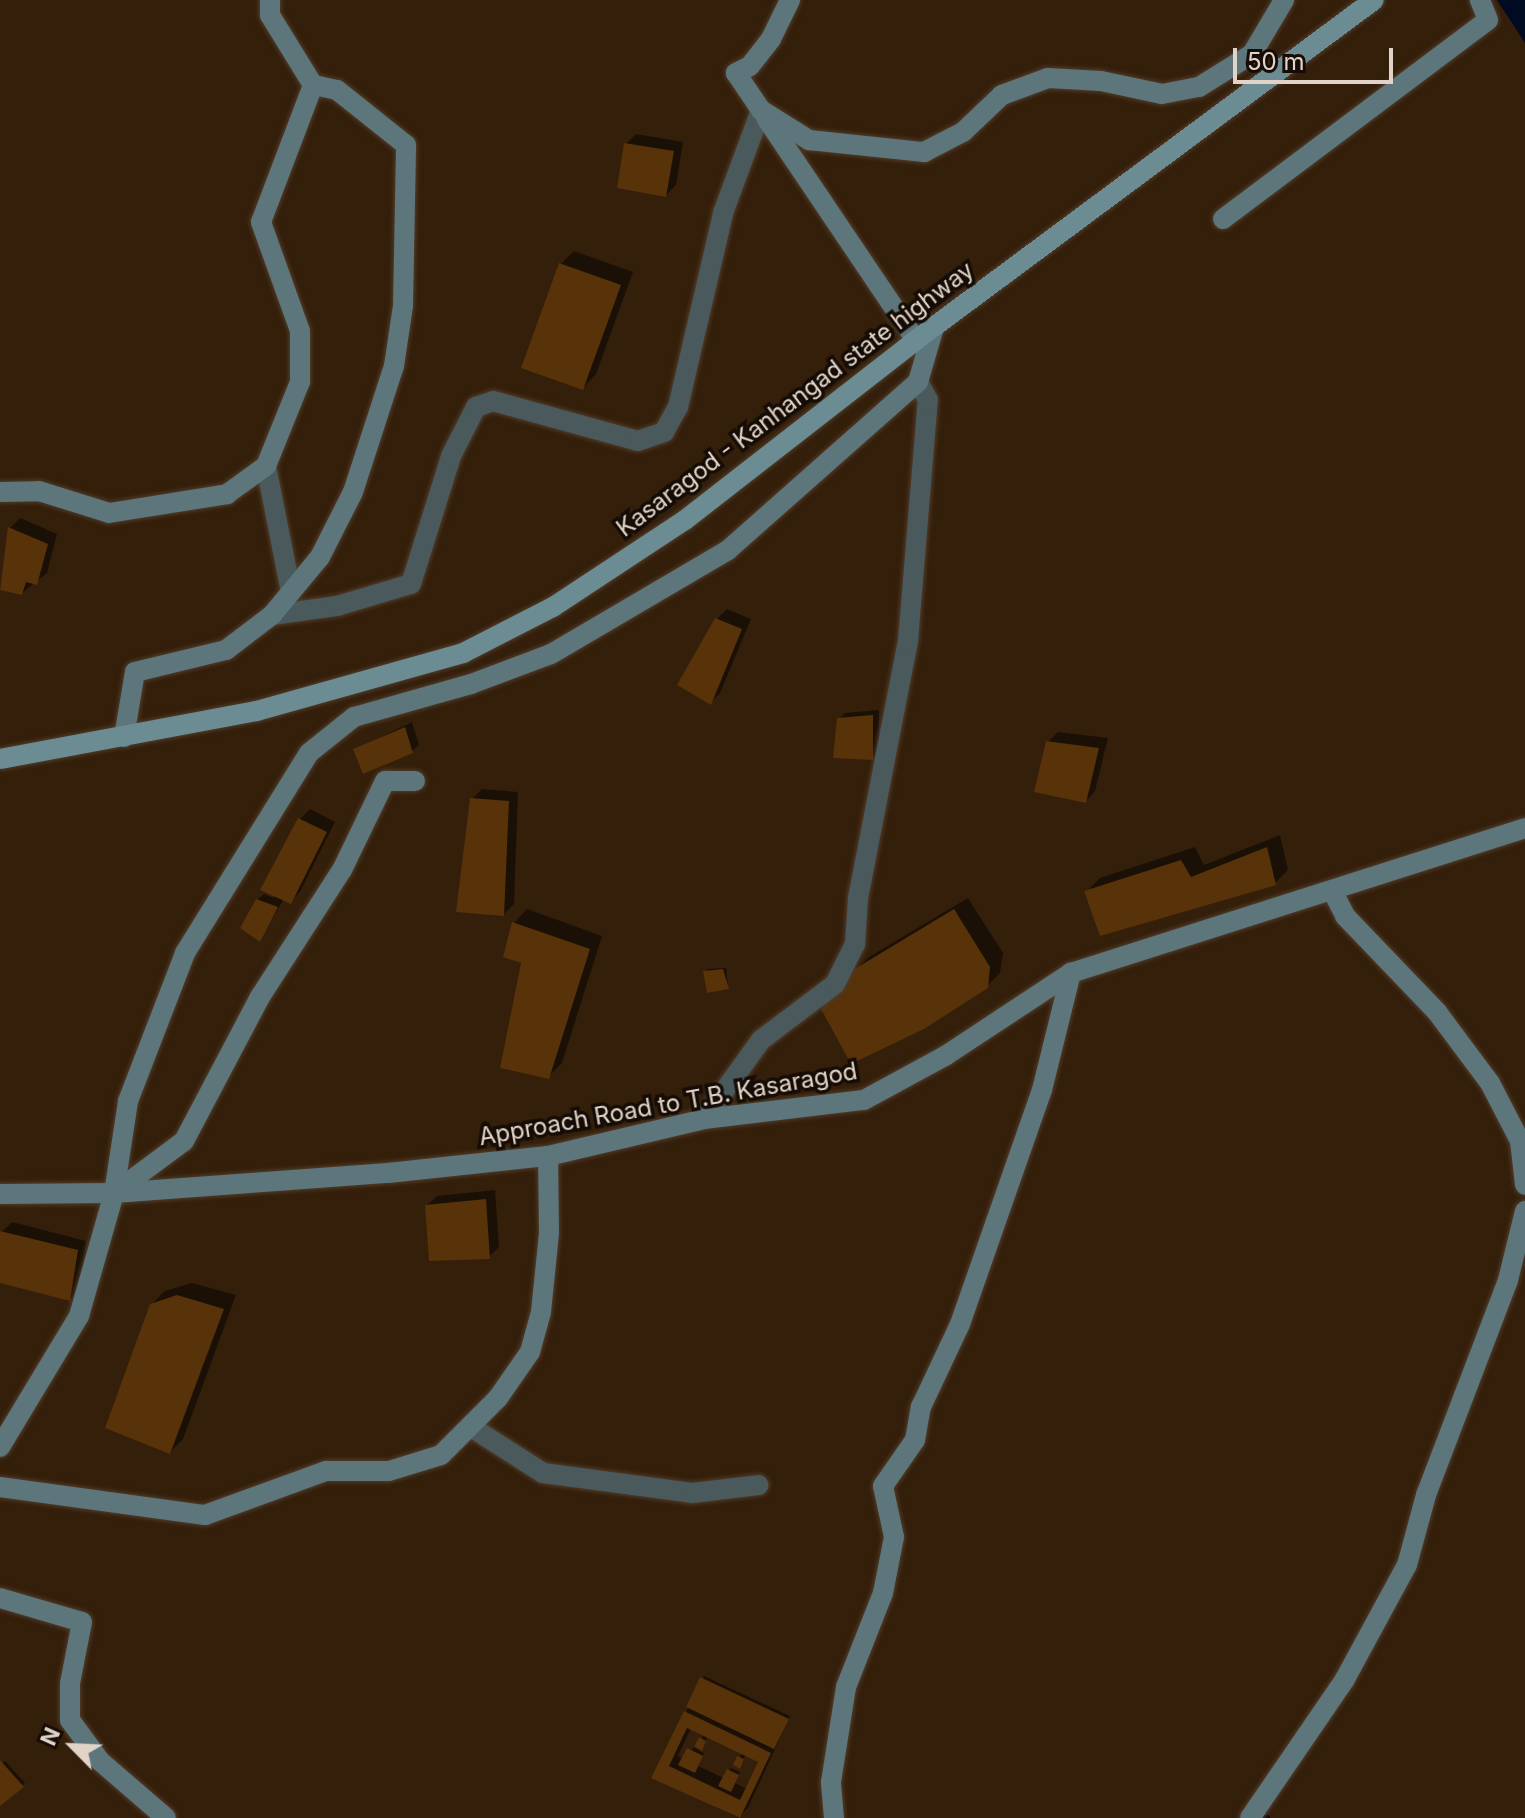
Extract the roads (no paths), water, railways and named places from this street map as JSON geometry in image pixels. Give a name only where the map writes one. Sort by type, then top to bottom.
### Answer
[{"type":"main road","name":"Kasaragod - Kanhangad state highway","points":[[0,759],[257,711],[476,647],[553,607],[685,520],[916,340],[1374,0]]},
{"type":"street","points":[[124,737],[135,672],[226,650],[272,615],[320,557],[353,492],[394,366],[403,306],[406,145],[337,90],[313,85],[270,15],[270,0]]},
{"type":"street","points":[[790,0],[771,39],[750,66],[736,73],[916,340]]},
{"type":"street","points":[[761,110],[809,140],[924,152],[963,132],[1002,95],[1048,78],[1101,81],[1162,94],[1199,87],[1252,54],[1284,0]]},
{"type":"street","points":[[1223,219],[1488,20],[1480,0]]},
{"type":"street","points":[[0,492],[39,491],[109,513],[227,494],[266,466],[300,382],[300,331],[261,222],[313,85]]},
{"type":"street","points":[[272,615],[337,606],[411,584],[451,456],[476,407],[493,401],[638,441],[664,432],[678,407],[723,213],[761,110]]},
{"type":"street","points":[[0,1447],[79,1316],[114,1193],[128,1101],[185,953],[309,753],[354,717],[471,684],[551,654],[646,602],[728,550],[918,382],[934,327]]},
{"type":"street","points":[[704,1119],[761,1040],[835,984],[855,944],[858,898],[908,641],[928,400],[918,382]]},
{"type":"street","points":[[266,466],[291,592]]},
{"type":"street","points":[[114,1193],[184,1141],[260,997],[342,870],[385,781],[415,781]]},
{"type":"street","name":"Approach Road to T.B. Kasaragod","points":[[0,1194],[114,1193],[548,1156],[704,1119],[864,1100],[945,1056],[1071,973],[1333,892],[1525,828]]},
{"type":"street","points":[[1333,892],[1345,916],[1437,1012],[1490,1083],[1520,1141],[1525,1185]]},
{"type":"street","points":[[834,1818],[831,1782],[846,1687],[883,1593],[894,1537],[883,1486],[915,1440],[921,1407],[960,1324],[1042,1090],[1071,973]]},
{"type":"street","points":[[0,1487],[205,1515],[326,1471],[389,1471],[441,1455],[498,1398],[534,1339],[549,1233],[548,1156]]},
{"type":"street","points":[[1250,1818],[1331,1701],[1407,1565],[1426,1495],[1508,1280],[1525,1211]]},
{"type":"street","points":[[471,1427],[543,1473],[692,1493],[759,1485]]},
{"type":"street","points":[[0,1598],[82,1622],[70,1683],[70,1720],[100,1761],[166,1818]]},
{"type":"water","points":[[1497,0],[1525,0],[1525,43]]}]
